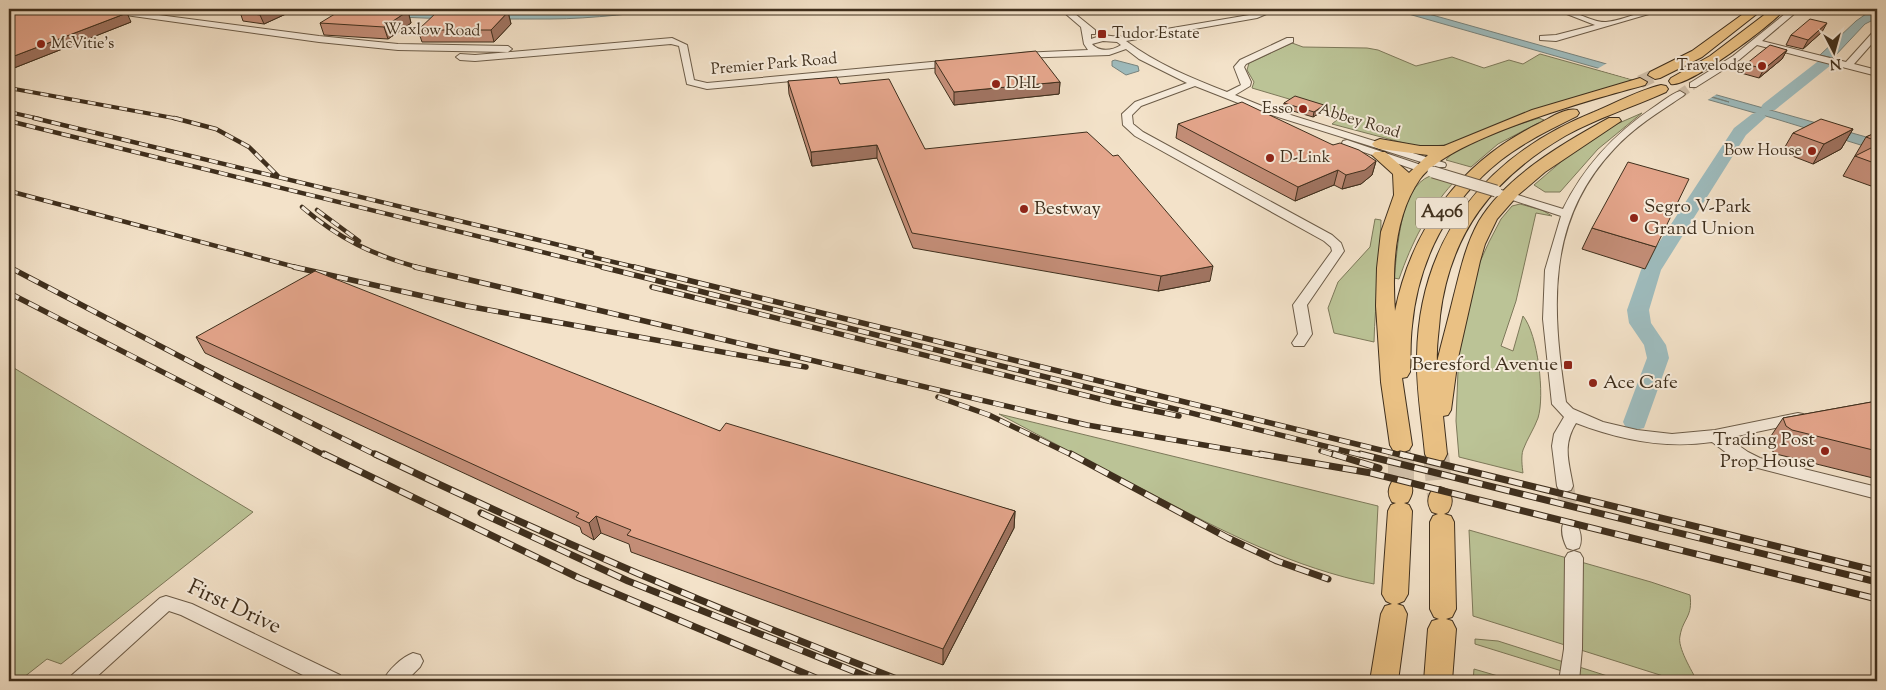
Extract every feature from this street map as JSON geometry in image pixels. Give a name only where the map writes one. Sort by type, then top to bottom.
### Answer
[{"type":"highway","name":"A406","points":[[1506,190],[1479,237],[1472,255],[1446,364],[1436,454],[1426,361],[1430,312],[1434,289],[1445,251],[1464,218],[1483,192],[1498,177],[1532,150],[1653,84],[1757,9]]},
{"type":"highway","points":[[1676,81],[1715,59],[1779,9]]},
{"type":"highway","name":"A406","points":[[1402,194],[1393,220],[1384,289],[1388,354],[1401,445],[1400,357],[1405,306],[1409,285],[1423,244],[1442,212],[1462,186],[1508,147],[1554,121],[1653,84]]},
{"type":"highway","points":[[1402,194],[1434,163],[1523,116],[1595,93],[1653,84]]},
{"type":"highway","points":[[1506,190],[1568,148],[1634,110],[1653,84]]},
{"type":"highway","points":[[1380,150],[1420,151],[1434,163]]},
{"type":"highway","points":[[1380,150],[1401,173],[1402,194]]},
{"type":"highway","points":[[1384,681],[1395,604],[1400,498]]},
{"type":"highway","points":[[1440,675],[1442,619],[1441,508]]},
{"type":"street","name":"Waxlow Road","points":[[97,9],[303,37],[378,45],[508,48],[508,55]]},
{"type":"street","points":[[1064,9],[1085,27],[1102,38],[1122,43],[1257,16],[1274,9]]},
{"type":"street","points":[[1558,9],[1604,25]]},
{"type":"street","points":[[1543,38],[1556,38],[1662,9]]},
{"type":"street","points":[[1694,85],[1736,58],[1796,9]]},
{"type":"street","points":[[1085,27],[1088,43],[1092,48],[1101,52]]},
{"type":"street","points":[[1848,66],[1877,33]]},
{"type":"street","points":[[1063,53],[1082,49],[1088,43],[1102,38]]},
{"type":"street","points":[[1227,96],[1245,86],[1246,82],[1240,68],[1243,62],[1290,40]]},
{"type":"street","name":"Premier Park Road","points":[[460,57],[475,58],[672,41],[682,44],[690,82],[706,86],[964,62]]},
{"type":"street","points":[[1756,42],[1877,74]]},
{"type":"street","points":[[1113,52],[1122,50],[1122,43]]},
{"type":"street","name":"Abbey Road","points":[[1122,43],[1142,57],[1195,83],[1259,108],[1380,150]]},
{"type":"street","points":[[1008,58],[1101,52]]},
{"type":"street","name":"Abbey Road","points":[[1101,52],[1142,57]]},
{"type":"street","points":[[1195,83],[1138,104],[1127,114],[1128,125],[1140,134],[1328,238],[1337,246],[1338,251],[1300,306],[1305,334],[1299,343]]},
{"type":"street","points":[[1680,94],[1625,133],[1594,166],[1568,210],[1551,271],[1549,310],[1559,404],[1572,416],[1600,427],[1666,439],[1688,439],[1811,416]]},
{"type":"street","name":"Abbey Road","points":[[1259,108],[1312,131],[1434,163],[1506,190],[1568,210]]},
{"type":"street","points":[[1566,486],[1561,442],[1562,435],[1572,416]]},
{"type":"street","points":[[1713,435],[1742,456],[1756,462],[1877,493]]},
{"type":"street","points":[[1569,517],[1573,551],[1573,649],[1569,681]]},
{"type":"street","name":"First Drive","points":[[79,681],[166,603],[186,609],[333,681]]},
{"type":"street","points":[[393,681],[413,661]]},
{"type":"green space","points":[[1292,43],[1303,47],[1367,48],[1378,50],[1416,66],[1452,57],[1484,68],[1509,60],[1523,64],[1540,54],[1640,82],[1457,144],[1419,147],[1332,124],[1343,115],[1252,88],[1254,82],[1247,70],[1249,63]]},
{"type":"green space","points":[[1642,113],[1598,149],[1560,192],[1545,192],[1534,185],[1583,143],[1610,127]]},
{"type":"green space","points":[[1539,118],[1544,120],[1498,144],[1471,167],[1446,160],[1453,153],[1475,141]]},
{"type":"green space","points":[[1430,176],[1453,183],[1435,205],[1421,228],[1409,252],[1399,279],[1394,278],[1399,236],[1406,206],[1412,193],[1420,183]]},
{"type":"green space","points":[[1520,204],[1542,210],[1552,216],[1536,213],[1516,301],[1501,346],[1513,351],[1523,316],[1533,336],[1539,366],[1541,395],[1538,418],[1522,452],[1523,473],[1459,457],[1456,421],[1459,346],[1479,264],[1501,219],[1512,206]]},
{"type":"green space","points":[[1375,219],[1381,220],[1374,342],[1334,333],[1328,308],[1338,282],[1370,247]]},
{"type":"green space","points":[[9,365],[253,512],[61,664],[47,659],[19,681],[9,681]]},
{"type":"green space","points":[[999,414],[1378,506],[1374,584],[1315,568],[1259,547],[1177,507]]},
{"type":"green space","points":[[1469,530],[1690,595],[1689,613],[1681,630],[1680,641],[1685,659],[1697,681],[1679,681],[1473,616]]},
{"type":"green space","points":[[1475,639],[1498,641],[1623,681],[1594,681],[1475,644]]},
{"type":"green space","points":[[1474,669],[1515,681],[1473,681]]},
{"type":"water","points":[[304,9],[370,9],[483,14],[607,9],[683,9],[583,18],[458,19],[396,17]]},
{"type":"water","points":[[1391,9],[1411,9],[1877,140],[1877,150],[1776,119]],"holes":[[[1612,67],[1729,102],[1609,69]]]},
{"type":"water","points":[[1873,9],[1877,9],[1877,18],[1865,24],[1833,58],[1820,55],[1856,21]]},
{"type":"water","points":[[1115,60],[1138,66],[1139,71],[1126,75],[1112,66],[1112,61]]},
{"type":"pier","points":[[1609,62],[1717,94],[1706,101],[1597,69]]},
{"type":"building","name":"McVitie's","points":[[9,9],[98,9],[127,13],[9,58]]},
{"type":"building","points":[[248,9],[274,9],[260,15],[240,12]]},
{"type":"building","points":[[343,9],[408,11],[384,27],[320,23]]},
{"type":"building","points":[[437,12],[508,12],[491,30],[418,30]]},
{"type":"building","points":[[1810,19],[1827,23],[1808,40],[1791,35]]},
{"type":"building","points":[[1770,45],[1787,50],[1764,69],[1746,64]]},
{"type":"building","points":[[1036,51],[1060,82],[954,92],[935,61]]},
{"type":"building","name":"Bestway","points":[[837,77],[840,84],[889,79],[925,149],[1087,132],[1113,156],[1118,155],[1213,266],[1161,276],[912,233],[877,145],[811,152],[788,81]]},
{"type":"building","points":[[1295,96],[1324,105],[1314,112],[1284,103]]},
{"type":"building","name":"D-Link","points":[[1242,102],[1333,145],[1340,143],[1359,150],[1376,161],[1365,170],[1346,175],[1338,170],[1298,187],[1178,124]]},
{"type":"building","points":[[1821,119],[1853,129],[1824,144],[1793,133]]},
{"type":"building","points":[[1877,132],[1877,141],[1866,137]]},
{"type":"building","points":[[1877,145],[1877,164],[1855,156]]},
{"type":"building","name":"Segro V-Park Grand Union","points":[[1628,162],[1689,179],[1656,247],[1592,228]]},
{"type":"building","points":[[315,271],[720,431],[726,423],[1015,511],[943,649],[627,535],[631,530],[596,516],[589,523],[576,517],[579,513],[196,337]]},
{"type":"building","points":[[1877,401],[1877,451],[1792,430],[1786,426],[1783,418]]},
{"type":"waterway","points":[[1769,107],[1826,62]]},
{"type":"waterway","points":[[1635,422],[1658,358],[1655,345],[1640,323],[1638,310],[1651,270],[1740,132],[1758,117]]},
{"type":"tunnel","points":[[1640,82],[1655,75]]},
{"type":"tunnel","points":[[1680,94],[1693,85]]},
{"type":"tunnel","points":[[1401,445],[1401,486]]},
{"type":"tunnel","points":[[1436,454],[1440,496]]},
{"type":"tunnel","points":[[1565,486],[1569,511]]},
{"type":"railway","points":[[9,88],[175,118]]},
{"type":"railway","points":[[9,112],[40,119]]},
{"type":"railway","points":[[34,118],[592,253]]},
{"type":"railway","points":[[175,118],[216,129],[249,147],[278,176]]},
{"type":"railway","points":[[9,121],[607,268]]},
{"type":"railway","points":[[9,191],[299,268]]},
{"type":"railway","points":[[302,207],[329,228],[357,245],[420,268]]},
{"type":"railway","points":[[317,210],[359,241]]},
{"type":"railway","points":[[584,255],[639,268]]},
{"type":"railway","points":[[12,268],[9,267],[227,381],[378,456]]},
{"type":"railway","points":[[294,267],[467,306],[806,367]]},
{"type":"railway","points":[[415,267],[1087,425],[1268,456]]},
{"type":"railway","points":[[602,267],[1365,456]]},
{"type":"railway","points":[[634,267],[1405,456]]},
{"type":"railway","points":[[652,287],[1116,403],[1179,416]]},
{"type":"railway","points":[[9,293],[326,456]]},
{"type":"railway","points":[[938,397],[989,415],[1074,456]]},
{"type":"railway","points":[[1321,451],[1337,456]]},
{"type":"railway","points":[[324,454],[579,578],[823,681]]},
{"type":"railway","points":[[375,454],[505,515],[636,573],[902,681]]},
{"type":"railway","points":[[1071,454],[1228,538],[1277,561],[1328,579]]},
{"type":"railway","points":[[1260,454],[1371,473],[1877,599]]},
{"type":"railway","points":[[1333,454],[1379,468]]},
{"type":"railway","points":[[1360,454],[1877,582]]},
{"type":"railway","points":[[1400,454],[1877,571]]},
{"type":"railway","points":[[481,513],[628,581],[878,681]]},
{"type":"place","name":"Tudor Estate","points":[[1102,34]]},
{"type":"place","name":"McVitie's","points":[[41,44]]},
{"type":"place","name":"Travelodge","points":[[1762,66]]},
{"type":"place","name":"DHL","points":[[996,84]]},
{"type":"place","name":"Esso","points":[[1303,109]]},
{"type":"place","name":"Bow House","points":[[1812,151]]},
{"type":"place","name":"D-Link","points":[[1270,158]]},
{"type":"place","name":"Bestway","points":[[1024,209]]},
{"type":"place","name":"Segro V-Park Grand Union","points":[[1634,218]]},
{"type":"place","name":"Beresford Avenue","points":[[1568,365]]},
{"type":"place","name":"Ace Cafe","points":[[1593,383]]},
{"type":"place","name":"Trading Post Prop House","points":[[1825,451]]}]
